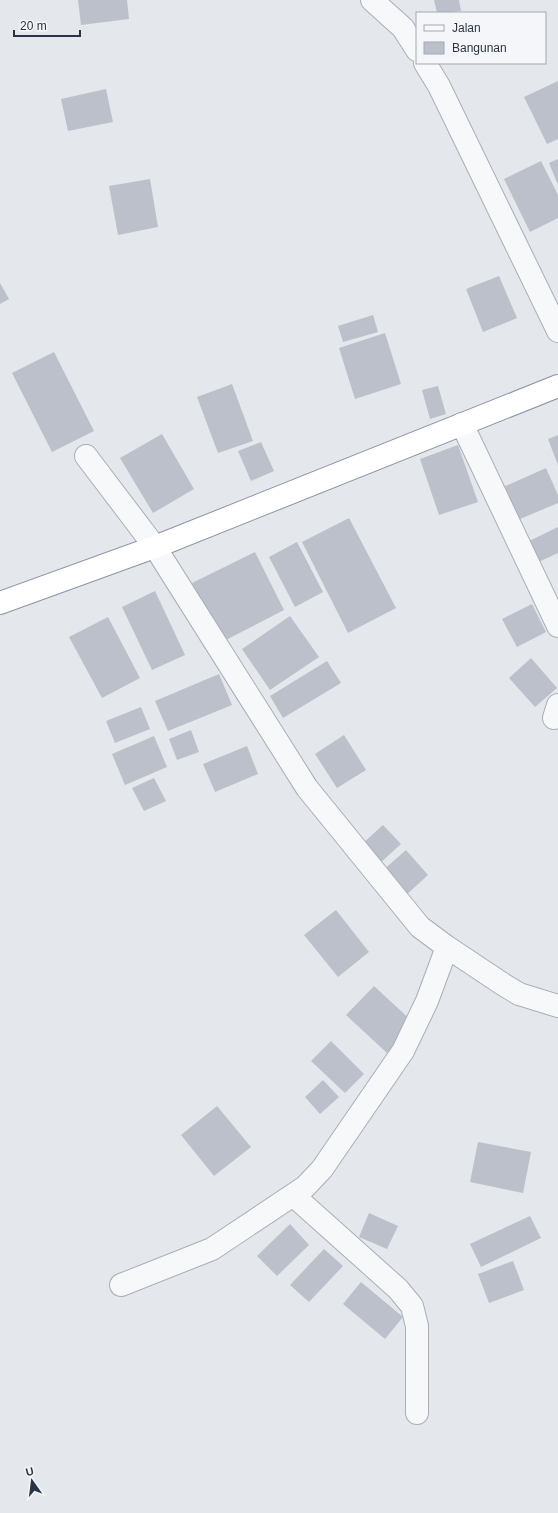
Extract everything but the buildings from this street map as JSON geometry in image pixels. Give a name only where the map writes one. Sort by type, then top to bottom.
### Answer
[{"type":"highway","points":[[0,603],[155,547],[558,386]]},
{"type":"street","points":[[372,0],[403,28],[416,48]]},
{"type":"street","points":[[426,64],[439,86],[558,331]]},
{"type":"street","points":[[462,424],[558,626]]},
{"type":"street","points":[[86,456],[155,547],[307,788],[420,927],[446,947],[519,994],[558,1006]]},
{"type":"street","points":[[121,1285],[212,1249],[294,1196],[305,1187],[322,1169],[403,1052],[428,1001],[446,947]]},
{"type":"street","points":[[294,1196],[398,1289],[412,1306],[417,1326],[417,1413]]}]
